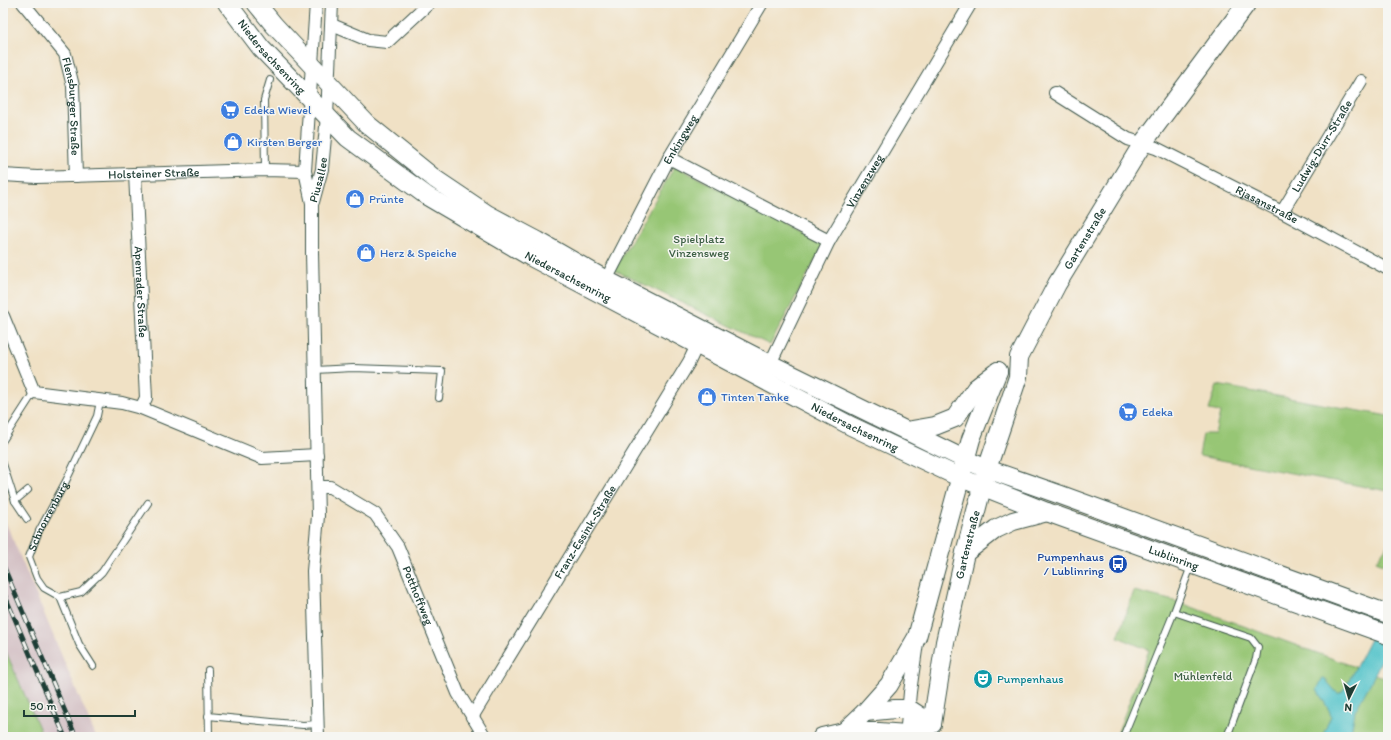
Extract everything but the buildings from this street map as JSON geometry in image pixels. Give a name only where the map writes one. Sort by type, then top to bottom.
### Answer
[{"type":"main road","name":"Niedersachsenring","points":[[227,3],[261,48],[348,138],[428,196],[531,257],[697,345],[851,426],[961,478]]},
{"type":"main road","name":"Niedersachsenring","points":[[256,3],[274,25],[367,124],[435,179],[488,214],[606,280],[770,364],[966,460]]},
{"type":"main road","name":"Gartenstraße","points":[[931,730],[945,642],[965,553],[987,469],[1018,377],[1019,357],[1057,284],[1143,143],[1247,3]]},
{"type":"main road","name":"Gartenstraße","points":[[844,732],[865,712],[889,685],[917,637],[972,439],[998,371],[1019,357]]},
{"type":"main road","points":[[906,431],[935,426],[955,418],[976,388],[998,371]]},
{"type":"main road","name":"Lublinring","points":[[966,460],[987,469],[1388,614]]},
{"type":"main road","name":"Lublinring","points":[[961,478],[1047,512],[1388,635]]},
{"type":"main road","points":[[965,553],[996,529],[1013,521],[1047,512]]},
{"type":"main road","points":[[865,712],[909,709],[931,730]]},
{"type":"main road","points":[[822,737],[844,732],[879,732],[907,736],[931,730]]},
{"type":"street","name":"Flensburger Straße","points":[[23,3],[64,54],[72,86],[76,176]]},
{"type":"street","name":"Piusallee","points":[[312,203],[304,171],[308,97],[316,3]]},
{"type":"street","name":"Piusallee","points":[[312,203],[322,169],[329,84],[332,3]]},
{"type":"street","points":[[332,25],[368,40],[387,42],[429,3]]},
{"type":"street","name":"Enkingweg","points":[[606,280],[669,158],[762,3]]},
{"type":"street","name":"Vinzenzweg","points":[[770,364],[829,241],[971,3]]},
{"type":"street","name":"Ludwig-Dürr-Straße","points":[[1282,212],[1361,81]]},
{"type":"street","points":[[1055,93],[1128,139],[1143,143]]},
{"type":"street","name":"Rjasanstraße","points":[[1143,143],[1156,148],[1282,212],[1388,269]]},
{"type":"street","points":[[669,158],[829,241]]},
{"type":"street","name":"Holsteiner Straße","points":[[3,175],[37,177],[265,170],[304,171]]},
{"type":"street","name":"Apenrader Straße","points":[[135,174],[146,398],[141,408]]},
{"type":"street","points":[[312,203],[318,487],[318,516],[313,571],[318,737]]},
{"type":"street","points":[[3,316],[34,392],[122,403],[141,408],[262,458],[317,455]]},
{"type":"street","name":"Franz-Essink-Straße","points":[[472,718],[689,362],[697,345]]},
{"type":"street","name":"Potthoffweg","points":[[318,487],[330,487],[375,514],[398,547],[458,693],[485,737]]},
{"type":"street","name":"Gartenstraße","points":[[907,736],[917,637]]},
{"type":"lane","points":[[265,170],[264,100],[270,80]]},
{"type":"lane","points":[[315,370],[353,368],[442,371],[439,398]]},
{"type":"lane","points":[[3,440],[34,392]]},
{"type":"lane","name":"Schnorrenburg","points":[[60,597],[44,588],[37,578],[29,557],[39,531],[66,481],[97,416],[100,401]]},
{"type":"lane","points":[[3,464],[16,500],[27,519]]},
{"type":"lane","points":[[16,500],[28,490]]},
{"type":"lane","points":[[93,666],[79,644],[60,597],[81,592],[102,572],[148,503]]},
{"type":"lane","points":[[1123,737],[1174,612],[1191,564]]},
{"type":"lane","points":[[1174,612],[1251,638],[1258,647],[1256,659],[1227,737]]},
{"type":"lane","points":[[208,670],[209,737]]},
{"type":"lane","points":[[208,716],[303,725],[317,724]]},
{"type":"shaded area","points":[[3,516],[96,737],[43,737],[3,645]]},
{"type":"green space","name":"Spielplatz Vinzensweg","points":[[675,166],[824,244],[770,345],[614,270]]},
{"type":"green space","points":[[1217,385],[1388,416],[1388,491],[1199,456],[1203,434],[1215,434],[1220,412],[1209,410]]},
{"type":"green space","points":[[1388,544],[1388,566],[1376,561]]},
{"type":"green space","name":"Mühlenfeld","points":[[1134,591],[1178,602],[1388,679],[1388,737],[1116,737],[1149,650],[1118,637]]},
{"type":"green space","points":[[3,645],[43,737],[3,737]]},
{"type":"water","points":[[1388,604],[1388,646],[1355,711],[1350,737],[1322,737],[1331,716],[1317,690],[1323,677],[1337,693],[1341,693]]},
{"type":"railway","points":[[3,565],[76,737]]},
{"type":"railway","points":[[3,591],[65,737]]},
{"type":"place","name":"Edeka Wievel","points":[[230,110]]},
{"type":"place","name":"Kirsten Berger","points":[[233,142]]},
{"type":"place","name":"Prünte","points":[[355,199]]},
{"type":"place","name":"Herz & Speiche","points":[[366,253]]},
{"type":"place","name":"Tinten Tanke","points":[[707,397]]},
{"type":"place","name":"Edeka","points":[[1128,412]]},
{"type":"place","name":"Pumpenhaus / Lublinring","points":[[1118,564]]},
{"type":"place","name":"Pumpenhaus","points":[[983,679]]}]
